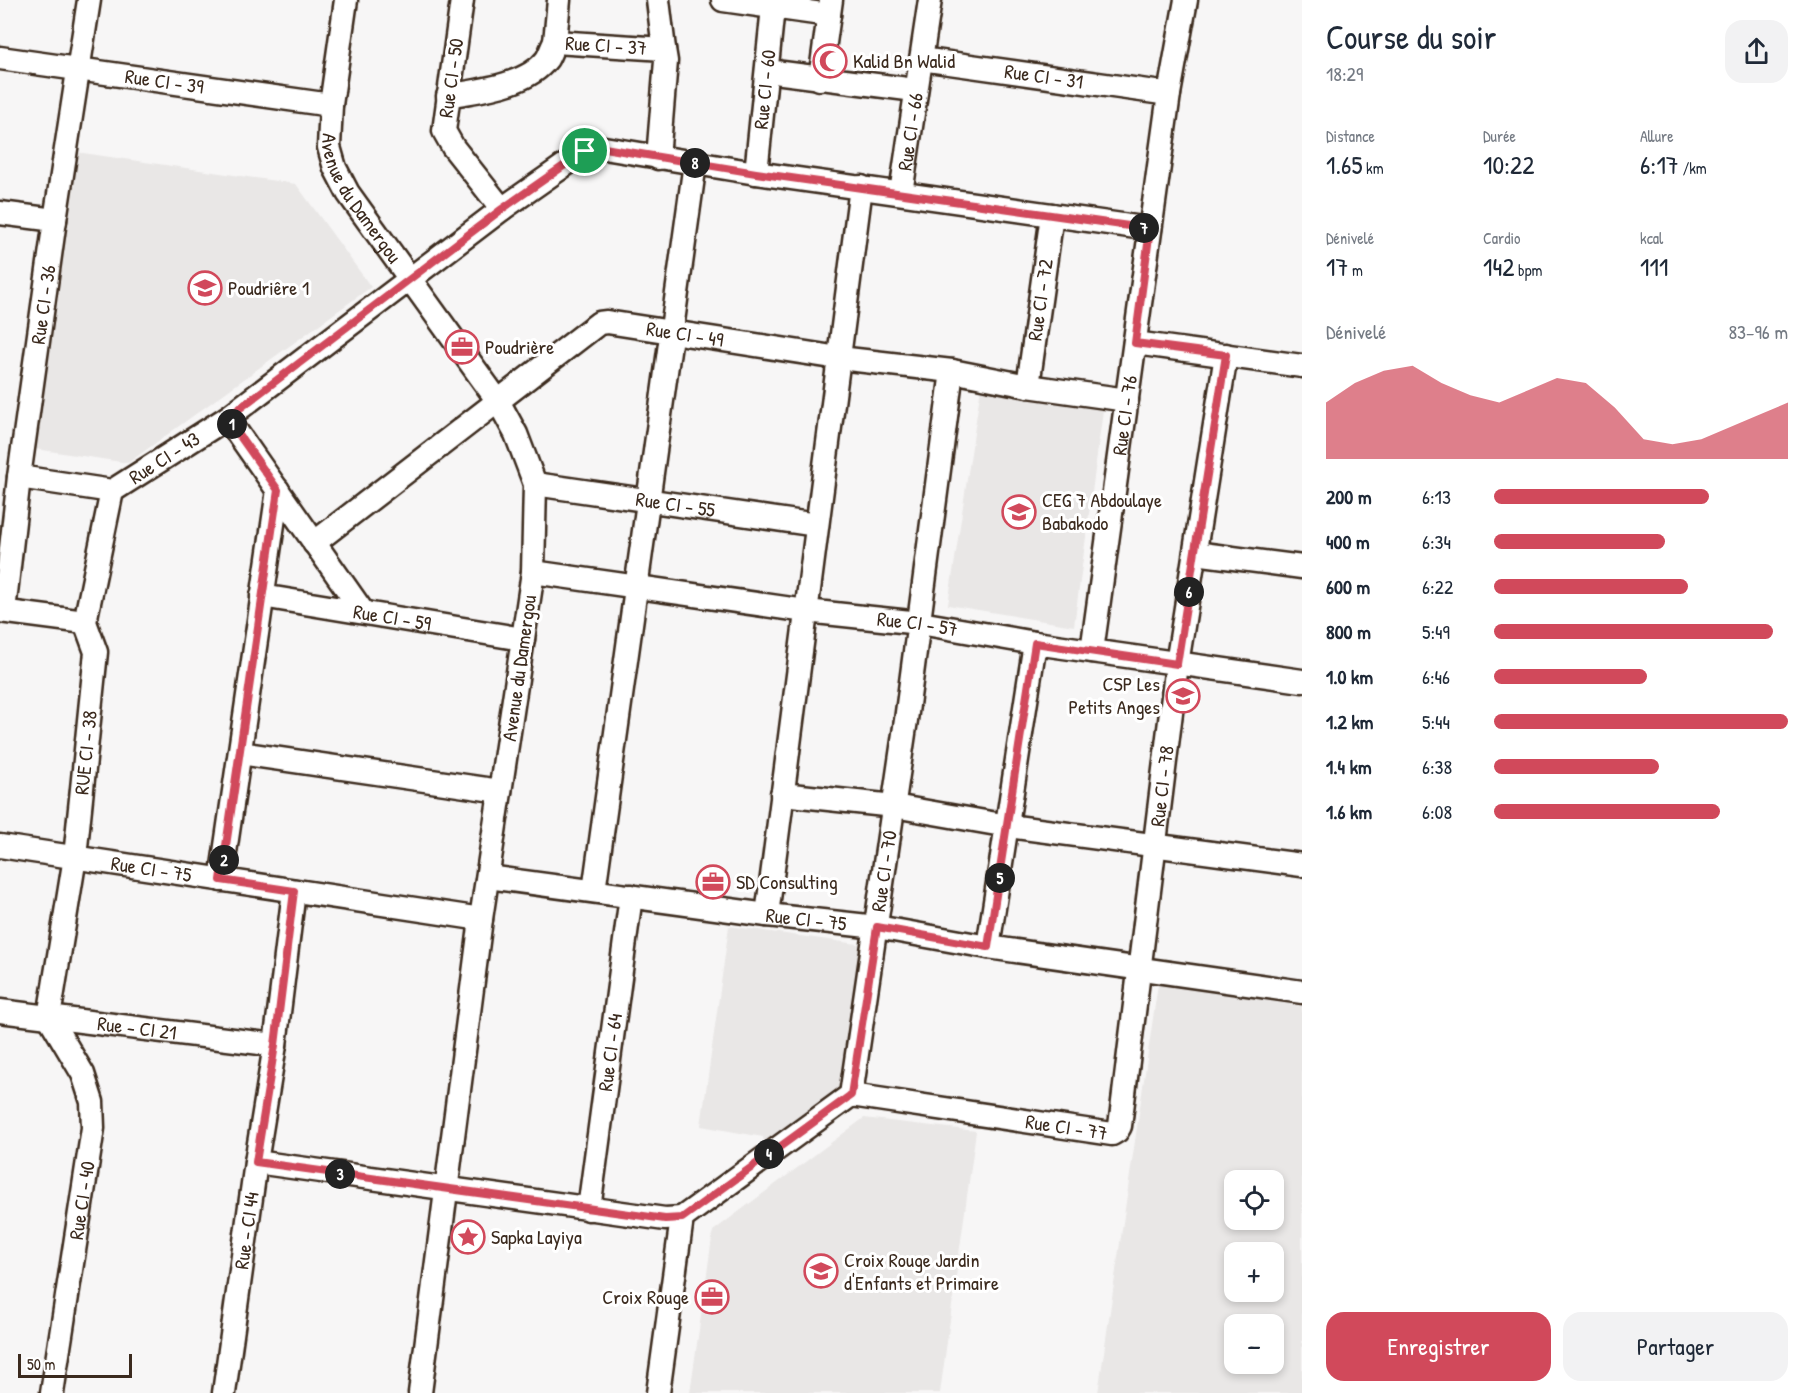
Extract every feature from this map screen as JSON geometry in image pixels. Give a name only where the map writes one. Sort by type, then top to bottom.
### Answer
[{"type":"street","name":"Rue CI - 36","points":[[86,622],[2,611],[55,220],[89,0]]},
{"type":"street","name":"Avenue du Damergou","points":[[346,0],[331,105],[329,147],[335,168],[348,193],[498,401],[516,434],[535,484],[532,572],[524,639],[481,919],[420,1393]]},
{"type":"street","name":"Rue CI - 50","points":[[462,0],[444,130],[446,138],[502,209]]},
{"type":"street","points":[[555,42],[559,0]]},
{"type":"street","points":[[658,0],[665,55],[658,158]]},
{"type":"street","points":[[723,0],[773,7],[830,8],[820,79]]},
{"type":"street","name":"Rue CI - 66","points":[[902,193],[915,90],[930,0]]},
{"type":"street","name":"Rue CI - 76","points":[[1092,651],[1169,94],[1186,0]]},
{"type":"street","name":"Rue CI - 60","points":[[756,173],[773,7]]},
{"type":"street","name":"Rue CI - 37","points":[[448,96],[495,87],[537,69],[547,59],[555,42],[665,55]]},
{"type":"street","name":"Rue CI - 39","points":[[0,58],[331,105]]},
{"type":"street","name":"Rue CI - 31","points":[[921,59],[1169,94]]},
{"type":"street","points":[[766,71],[915,90]]},
{"type":"street","name":"Rue CI - 43","points":[[19,477],[112,491],[227,418],[502,209],[592,148],[598,147],[756,173],[1150,229]]},
{"type":"street","points":[[594,891],[694,163]]},
{"type":"street","points":[[767,915],[861,187]]},
{"type":"street","points":[[0,213],[55,220]]},
{"type":"street","name":"Rue CI - 72","points":[[1028,386],[1052,215]]},
{"type":"street","name":"Rue CI - 49","points":[[314,543],[599,323],[839,358],[952,371],[1028,386],[1127,400]]},
{"type":"street","points":[[1135,343],[1302,366]]},
{"type":"street","name":"Rue CI - 78","points":[[1141,968],[1177,664],[1226,355]]},
{"type":"street","name":"Rue CI - 70","points":[[851,1095],[920,623],[952,371]]},
{"type":"street","points":[[227,418],[363,612]]},
{"type":"street","name":"Rue CI - 55","points":[[535,484],[817,525]]},
{"type":"street","points":[[221,880],[278,490]]},
{"type":"street","name":"RUE CI - 38","points":[[49,1017],[75,857],[96,652],[86,622],[112,491]]},
{"type":"street","points":[[1195,553],[1302,567]]},
{"type":"street","name":"Rue CI - 57","points":[[532,572],[806,611],[920,623],[1035,643],[1302,681]]},
{"type":"street","name":"Rue CI - 59","points":[[262,596],[524,639]]},
{"type":"street","points":[[988,947],[1035,643]]},
{"type":"street","points":[[240,753],[500,791]]},
{"type":"street","points":[[782,794],[894,806],[1008,826],[1302,865]]},
{"type":"street","name":"Rue CI - 75","points":[[0,846],[481,919]]},
{"type":"street","name":"Rue CI - 75","points":[[488,877],[767,915],[877,927],[988,947],[1302,992]]},
{"type":"street","name":"Rue - CI 44","points":[[225,1393],[256,1162],[275,1045],[294,891]]},
{"type":"street","name":"Rue CI - 64","points":[[589,1209],[631,896]]},
{"type":"street","name":"Rue CI - 77","points":[[851,1095],[1112,1134],[1120,1126],[1141,968]]},
{"type":"street","name":"Rue - CI 21","points":[[0,1011],[275,1045]]},
{"type":"street","name":"Rue CI - 40","points":[[49,1017],[83,1074],[92,1102],[93,1128],[52,1393]]},
{"type":"street","points":[[256,1162],[665,1219],[682,1218],[851,1095]]},
{"type":"street","points":[[658,1393],[682,1218]]},
{"type":"shaded area","points":[[76,152],[296,184],[371,287],[128,463],[36,449]]},
{"type":"shaded area","points":[[981,387],[1104,403],[1074,626],[948,605]]},
{"type":"shaded area","points":[[729,926],[865,945],[844,1091],[765,1150],[763,1137],[701,1126]]},
{"type":"shaded area","points":[[1158,984],[1302,1006],[1302,1393],[1098,1393]]},
{"type":"shaded area","points":[[864,1118],[976,1131],[940,1393],[690,1393],[713,1231]]},
{"type":"place","name":"Kalid Bn Walid","points":[[830,61]]},
{"type":"place","name":"Poudriêre 1","points":[[205,288]]},
{"type":"place","name":"Poudrière","points":[[462,347]]},
{"type":"place","name":"CEG 7 Abdoulaye Babakodo","points":[[1019,512]]},
{"type":"place","name":"CSP Les Petits Anges","points":[[1183,696]]},
{"type":"place","name":"SD Consulting","points":[[713,882]]},
{"type":"place","name":"Sapka Layiya","points":[[468,1237]]},
{"type":"place","name":"Croix Rouge Jardin d'Enfants et Primaire","points":[[821,1271]]},
{"type":"place","name":"Croix Rouge","points":[[712,1297]]},
{"type":"route","points":[[598,147],[756,173],[1150,229],[1135,343],[1226,355],[1177,664],[1035,643],[988,947],[877,927],[851,1095],[682,1218],[665,1219],[256,1162],[275,1045],[294,891],[221,880],[278,490],[227,418],[502,209],[585,151],[598,147]]}]
